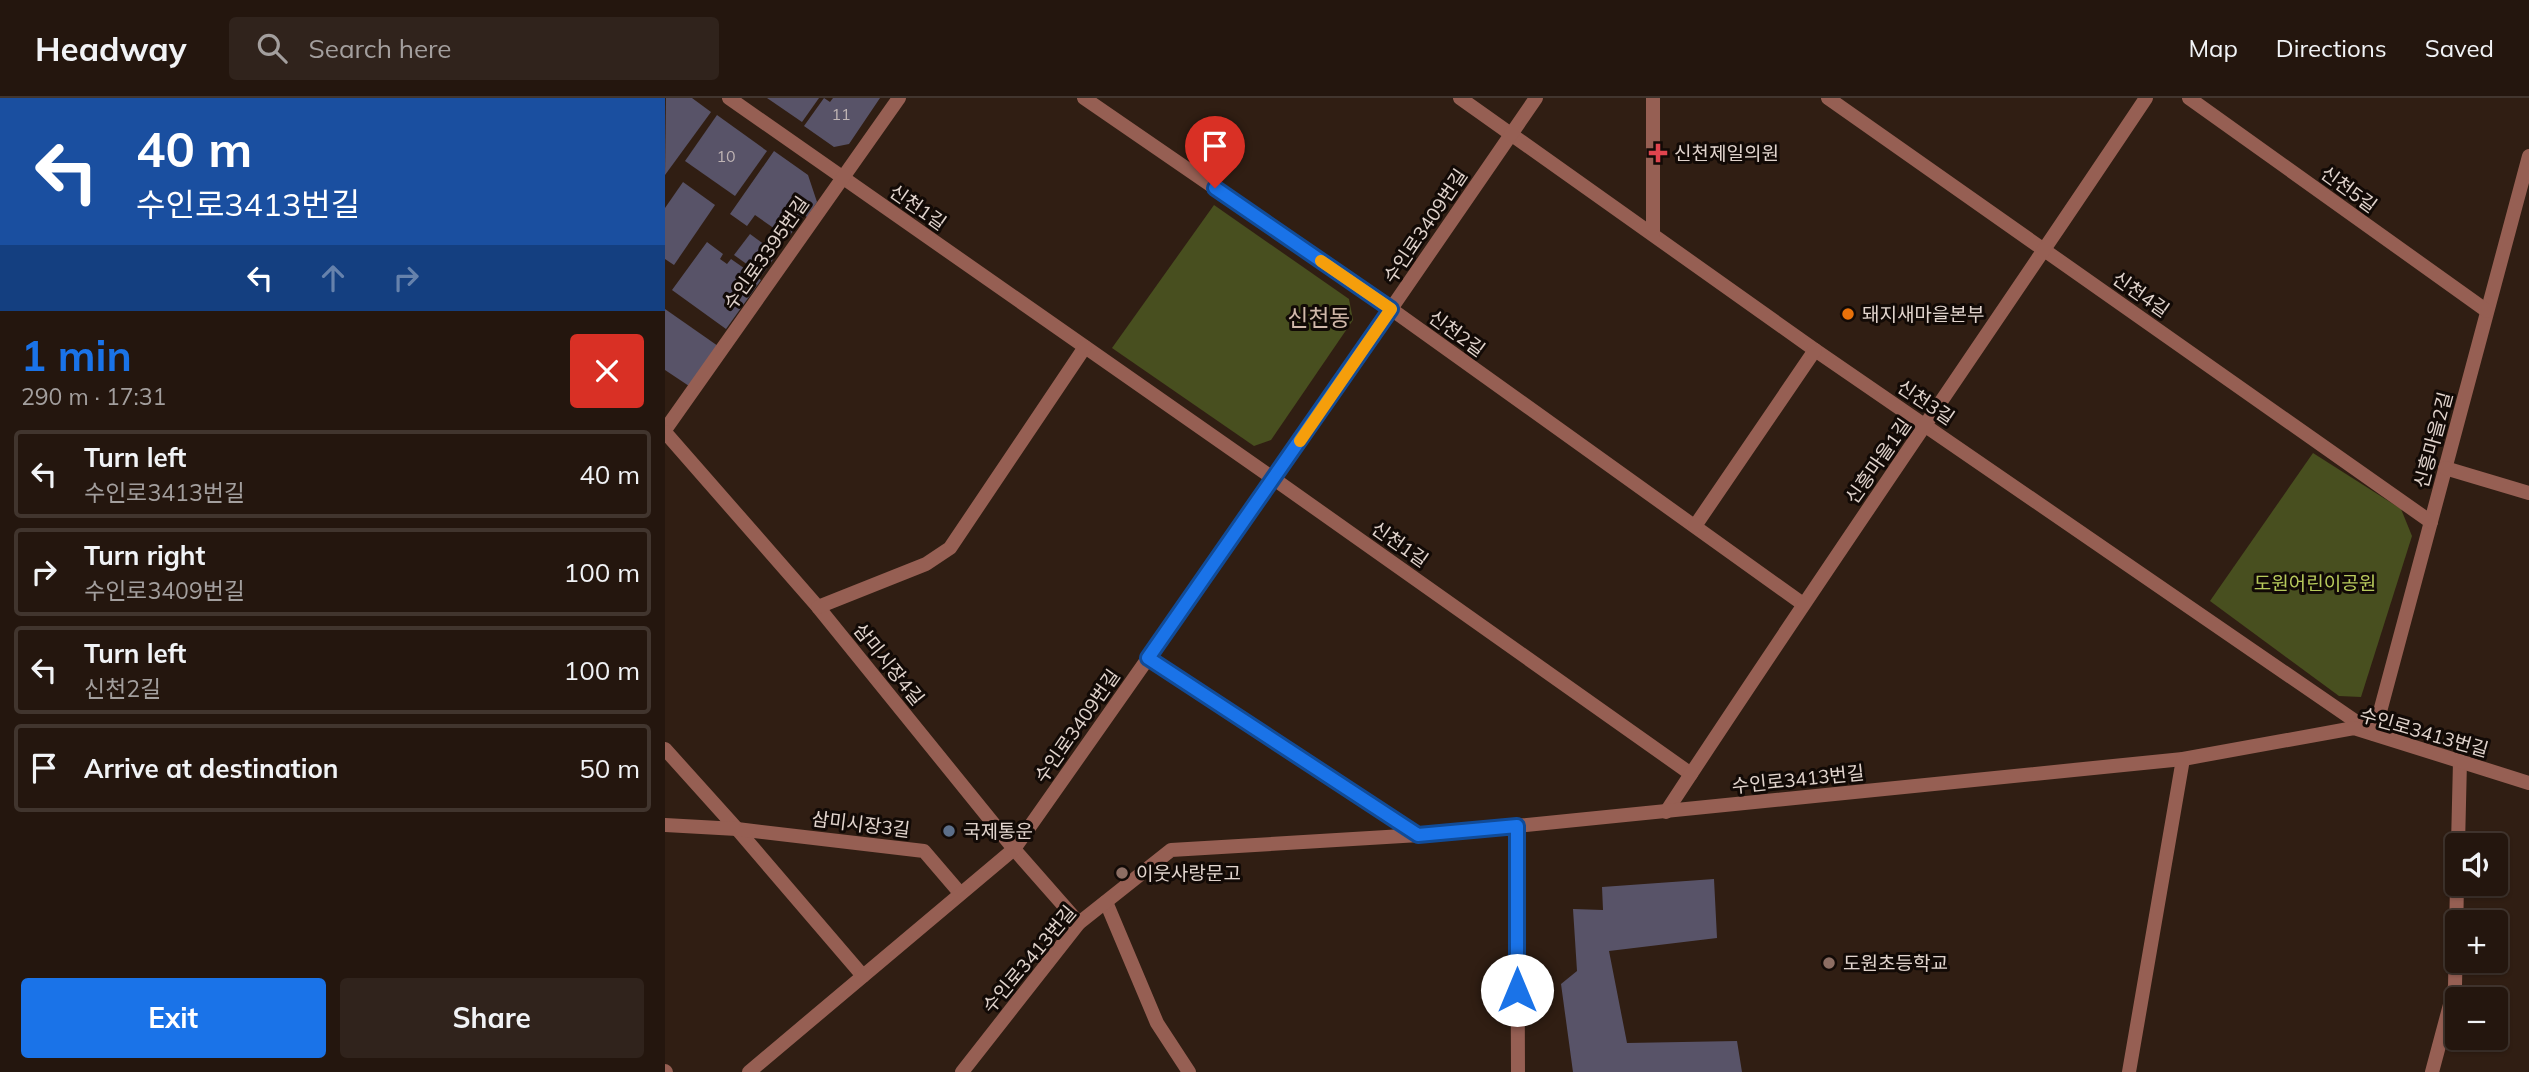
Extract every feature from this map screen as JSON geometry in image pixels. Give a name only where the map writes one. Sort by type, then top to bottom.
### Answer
[{"type":"street","name":"신천1길","points":[[729,98],[1691,774]]},
{"type":"street","name":"수인로3395번길","points":[[665,431],[899,98]]},
{"type":"street","name":"신천2길","points":[[1084,98],[1391,309],[1804,604]]},
{"type":"street","name":"신천3길","points":[[1460,98],[1815,350],[2374,734]]},
{"type":"street","name":"수인로3409번길","points":[[748,1072],[1014,849],[1274,479],[1536,98]]},
{"type":"street","points":[[1653,98],[1653,234]]},
{"type":"street","name":"신천4길","points":[[1828,98],[2431,522]]},
{"type":"street","name":"신흥마을1길","points":[[1666,812],[2146,98]]},
{"type":"street","name":"신천5길","points":[[2189,98],[2487,311]]},
{"type":"street","name":"신흥마을2길","points":[[2374,734],[2529,156]]},
{"type":"street","points":[[818,607],[926,564],[950,548],[1085,347]]},
{"type":"street","points":[[1695,526],[1815,350]]},
{"type":"street","name":"삼미시장4길","points":[[665,431],[818,607],[1014,849],[1079,923]]},
{"type":"street","points":[[2445,468],[2529,493]]},
{"type":"street","points":[[1148,658],[1418,835]]},
{"type":"street","name":"수인로3413번길","points":[[962,1072],[1079,923],[1171,850],[1418,835],[2183,759],[2354,728],[2529,783]]},
{"type":"street","points":[[665,749],[863,976]]},
{"type":"street","points":[[2129,1072],[2183,759]]},
{"type":"street","points":[[2458,833],[2460,761]]},
{"type":"street","name":"삼미시장3길","points":[[665,825],[737,829],[924,851],[960,894]]},
{"type":"street","points":[[1517,826],[1517,1072]]},
{"type":"street","points":[[2432,1072],[2455,986],[2457,896]]},
{"type":"street","points":[[1106,902],[1157,1023],[1189,1072]]},
{"type":"green space","points":[[1214,205],[1349,299],[1353,320],[1271,440],[1254,446],[1112,348]]},
{"type":"green space","name":"도원어린이공원","points":[[2313,453],[2401,509],[2412,536],[2361,697],[2339,696],[2210,601]]},
{"type":"building","points":[[666,98],[692,98],[711,112],[665,175]]},
{"type":"building","points":[[767,98],[819,98],[802,122]]},
{"type":"building","points":[[824,98],[830,102],[833,98],[880,98],[849,144],[834,147],[804,126]]},
{"type":"building","points":[[717,115],[767,151],[735,196],[685,161]]},
{"type":"building","points":[[774,151],[808,175],[817,202],[788,238],[755,215],[747,226],[730,214]]},
{"type":"building","points":[[683,182],[715,205],[674,265],[665,259],[665,208]]},
{"type":"building","points":[[750,234],[777,254],[762,275],[734,255]]},
{"type":"building","points":[[707,242],[723,254],[720,259],[727,264],[731,259],[761,280],[726,329],[672,290]]},
{"type":"building","points":[[665,309],[718,346],[689,386],[665,370]]},
{"type":"building","points":[[1714,879],[1717,938],[1609,951],[1627,1043],[1737,1041],[1742,1072],[1573,1072],[1561,984],[1577,971],[1573,909],[1603,910],[1602,887]]},
{"type":"slow traffic","points":[[1300,441],[1391,309],[1321,261]]},
{"type":"place","name":"신천제일의원","points":[[1658,153]]},
{"type":"place","name":"돼지새마을본부","points":[[1848,314]]},
{"type":"place","name":"국제통운","points":[[949,831]]},
{"type":"place","name":"이웃사랑문고","points":[[1122,873]]},
{"type":"place","name":"도원초등학교","points":[[1829,963]]},
{"type":"district","name":"신천동","points":[[1319,318]]},
{"type":"route","points":[[1215,188],[1391,309],[1148,658],[1418,835],[1517,826],[1517,990]]}]
